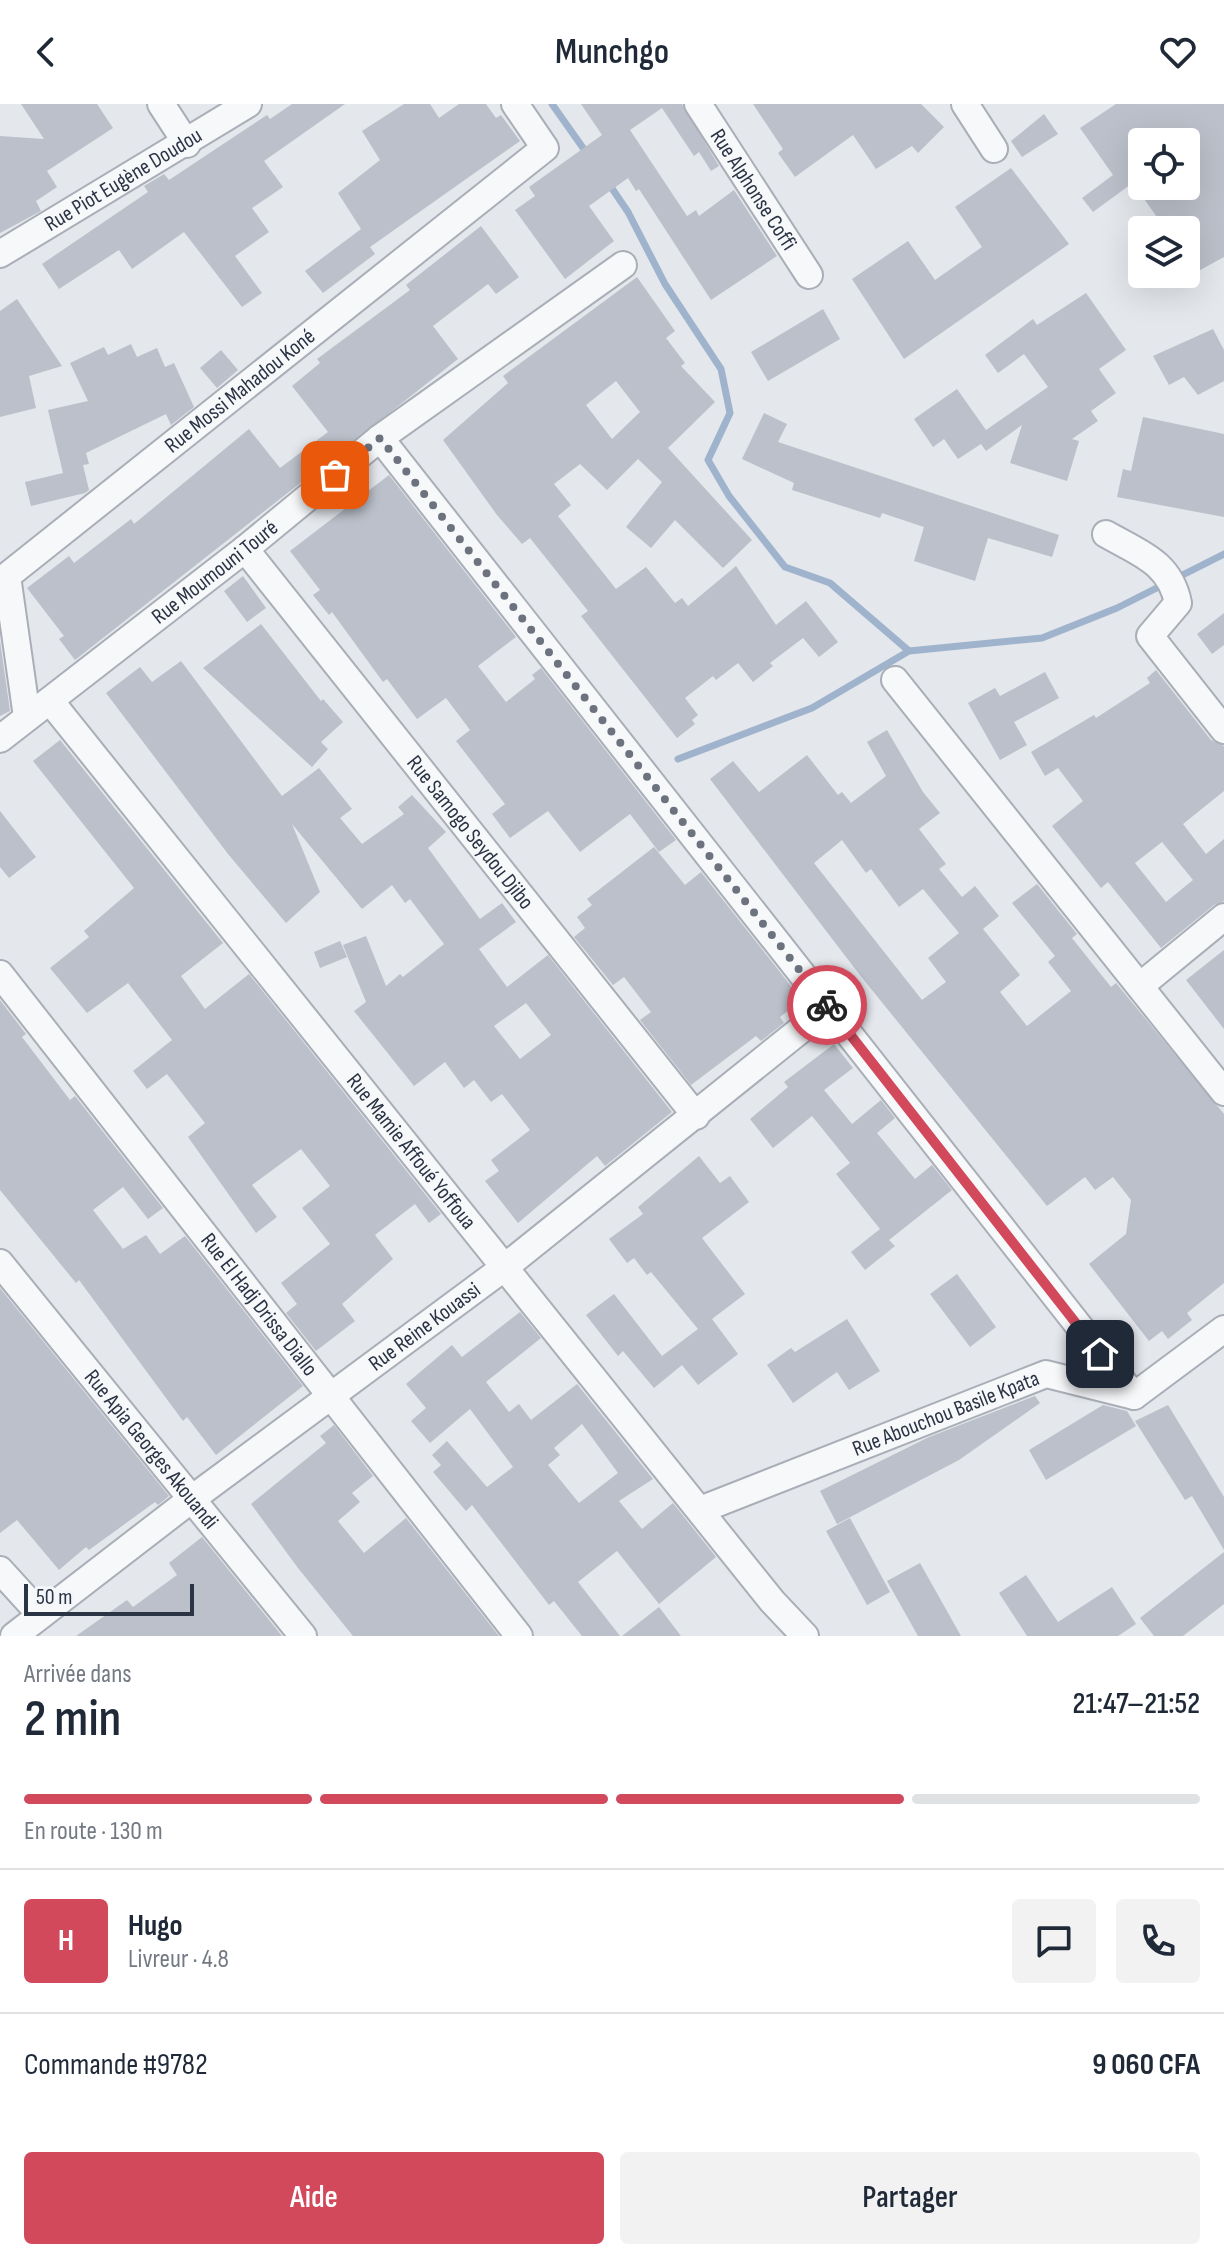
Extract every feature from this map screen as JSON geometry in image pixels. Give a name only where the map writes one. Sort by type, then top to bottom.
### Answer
[{"type":"street","points":[[161,104],[187,144]]},
{"type":"street","name":"Rue Piot Eugène Doudou","points":[[0,254],[187,144],[248,104]]},
{"type":"street","name":"Rue Mossi Mahadou Koné","points":[[27,717],[7,576],[545,148],[515,104]]},
{"type":"street","name":"Rue Alphonse Coffi","points":[[698,104],[809,275]]},
{"type":"street","points":[[965,104],[994,149]]},
{"type":"street","name":"Rue Moumouni Touré","points":[[0,739],[245,549],[380,438],[623,265]]},
{"type":"street","points":[[380,438],[1134,1396],[1224,1329]]},
{"type":"street","points":[[1106,534],[1156,563],[1174,582],[1178,603],[1150,636],[1224,730]]},
{"type":"street","name":"Rue Samogo Seydou Djibo","points":[[245,549],[696,1116]]},
{"type":"street","points":[[895,680],[1224,1092]]},
{"type":"street","name":"Rue Mamie Affoué Yoffoua","points":[[51,702],[772,1601],[805,1636]]},
{"type":"street","points":[[1140,986],[1224,917]]},
{"type":"street","name":"Rue El Hadj Drissa Diallo","points":[[0,974],[519,1636]]},
{"type":"street","name":"Rue Reine Kouassi","points":[[14,1636],[193,1498],[505,1267],[829,1007]]},
{"type":"street","name":"Rue Apia Georges Akouandi","points":[[0,1263],[303,1636]]},
{"type":"street","name":"Rue Abouchou Basile Kpata","points":[[700,1510],[1046,1374],[1134,1396]]},
{"type":"street","points":[[0,1570],[41,1615]]},
{"type":"building","points":[[21,104],[97,104],[113,128],[47,171],[57,187],[36,201],[41,211],[0,233],[0,136],[44,139]]},
{"type":"building","points":[[292,104],[345,104],[264,161],[283,187],[252,208],[269,232],[235,256],[262,293],[242,307],[184,232],[132,269],[119,250],[59,289],[42,264],[148,192],[144,186],[164,174],[169,180],[267,115],[270,119]]},
{"type":"building","points":[[404,104],[430,104],[439,118],[459,104],[486,104],[496,118],[501,115],[520,141],[370,247],[375,254],[323,293],[305,271],[361,229],[338,193],[380,160],[362,131]]},
{"type":"building","points":[[581,104],[682,104],[719,166],[711,171],[699,152],[694,156],[662,108],[630,130],[687,216],[696,210],[699,216],[734,190],[777,256],[711,300],[639,189],[636,191],[628,178],[589,206],[614,241],[565,279],[515,210],[535,196],[529,187],[602,135]]},
{"type":"building","points":[[753,104],[921,104],[944,127],[918,153],[912,146],[876,169],[853,135],[795,177],[778,153],[783,149]]},
{"type":"building","points":[[1116,104],[1224,104],[1224,257],[1200,270],[1200,216],[1156,216],[1145,200],[1200,200],[1200,128],[1128,128],[1128,186],[1093,212],[1082,198],[1113,175],[1080,128]]},
{"type":"building","points":[[1044,114],[1058,134],[1022,157],[1011,141]]},
{"type":"building","points":[[1011,168],[1069,244],[904,359],[852,279],[908,241],[935,280],[982,247],[955,207]]},
{"type":"building","points":[[481,226],[519,277],[496,294],[488,284],[433,326],[458,359],[75,660],[59,639],[64,636],[27,588],[69,556],[74,563],[131,519],[134,524],[249,429],[280,468],[328,432],[292,386],[320,363],[317,359],[410,290],[406,285]]},
{"type":"building","points":[[637,277],[675,331],[666,338],[685,363],[681,366],[715,402],[668,448],[752,540],[723,568],[675,520],[651,548],[626,527],[662,482],[638,459],[607,490],[580,464],[554,484],[571,505],[558,516],[616,589],[646,567],[675,603],[682,598],[688,606],[736,566],[776,625],[806,601],[838,642],[819,657],[803,638],[770,663],[773,666],[753,682],[738,663],[716,680],[713,676],[685,698],[698,715],[692,720],[695,724],[677,738],[581,616],[588,611],[530,538],[522,544],[497,515],[443,440],[508,383],[503,376]],"holes":[[[616,381],[640,412],[612,439],[586,405]]]},
{"type":"building","points":[[1086,293],[1126,350],[1099,369],[1116,393],[1091,411],[1098,421],[1072,439],[1079,441],[1067,481],[1010,463],[1022,425],[986,451],[981,444],[958,459],[944,439],[933,447],[914,419],[957,389],[986,430],[1048,387],[1024,354],[998,373],[985,355],[1033,319],[1037,325]]},
{"type":"building","points":[[17,299],[62,366],[29,376],[36,408],[0,417],[0,311]]},
{"type":"building","points":[[823,309],[840,339],[768,381],[751,352]]},
{"type":"building","points":[[1213,329],[1224,350],[1224,381],[1198,395],[1184,377],[1169,385],[1153,356]]},
{"type":"building","points":[[131,344],[137,357],[157,348],[165,367],[174,363],[194,407],[171,425],[166,414],[86,453],[89,464],[83,465],[89,490],[85,493],[31,506],[25,482],[63,473],[48,410],[88,401],[70,363],[104,347],[108,355]]},
{"type":"building","points":[[221,350],[238,370],[217,388],[200,368]]},
{"type":"building","points":[[764,413],[787,424],[778,442],[1059,535],[1052,557],[988,538],[975,581],[914,561],[924,527],[882,513],[880,518],[792,490],[794,483],[742,459]]},
{"type":"building","points":[[1143,417],[1224,434],[1224,517],[1117,497],[1123,469],[1131,471]]},
{"type":"building","points":[[389,475],[516,637],[478,666],[506,702],[535,679],[532,675],[541,668],[676,840],[659,852],[630,814],[580,852],[548,811],[510,838],[492,814],[505,804],[456,741],[470,730],[446,698],[417,719],[387,679],[383,682],[332,612],[329,615],[313,595],[320,590],[290,551]]},
{"type":"building","points":[[243,576],[266,608],[247,622],[224,591]]},
{"type":"building","points":[[1224,613],[1224,645],[1212,654],[1197,634]]},
{"type":"building","points":[[261,624],[321,701],[323,699],[343,722],[321,742],[328,749],[312,767],[203,668]]},
{"type":"building","points":[[0,641],[10,711],[0,716]]},
{"type":"building","points":[[181,661],[282,796],[319,768],[352,809],[340,818],[362,844],[404,814],[398,807],[412,795],[446,832],[428,848],[480,919],[502,903],[516,922],[479,949],[507,987],[548,955],[672,1112],[605,1166],[597,1156],[518,1223],[485,1181],[499,1171],[491,1160],[530,1130],[502,1094],[491,1102],[474,1080],[464,1088],[445,1062],[414,1086],[354,1011],[366,1002],[343,945],[366,936],[386,986],[400,974],[403,977],[444,944],[410,899],[405,903],[392,885],[362,909],[292,824],[320,892],[286,923],[228,854],[106,693],[140,667],[152,682]],"holes":[[[526,1003],[551,1035],[520,1059],[494,1026]]]},
{"type":"building","points":[[1156,670],[1211,740],[1224,746],[1224,791],[1183,824],[1206,854],[1224,839],[1224,901],[1214,905],[1161,948],[1108,882],[1101,888],[1052,826],[1083,801],[1058,768],[1045,776],[1031,752],[1094,715],[1096,718],[1150,683],[1147,678]],"holes":[[[1162,842],[1193,880],[1166,902],[1135,863]]]},
{"type":"building","points":[[1045,672],[1059,698],[1014,722],[1027,745],[1000,760],[968,703],[995,688],[1000,696]]},
{"type":"building","points":[[887,730],[923,792],[940,813],[919,829],[946,864],[939,869],[962,897],[975,886],[999,916],[983,929],[1020,975],[1000,992],[1027,1026],[1071,991],[1048,962],[1055,956],[1012,903],[1037,884],[1077,934],[1072,938],[1111,987],[1116,983],[1224,1114],[1224,1283],[1187,1313],[1192,1320],[1168,1339],[1162,1331],[1149,1341],[1089,1264],[1126,1234],[1131,1200],[1113,1177],[1095,1190],[1085,1177],[1047,1206],[859,974],[710,779],[733,761],[759,792],[807,755],[838,795],[842,792],[851,803],[886,776],[867,742]],"holes":[[[842,840],[866,873],[871,869],[899,907],[923,889],[959,933],[928,958],[946,982],[922,1000],[814,863]]]},
{"type":"building","points":[[60,740],[223,943],[181,976],[205,1009],[249,974],[441,1214],[429,1223],[415,1204],[375,1235],[393,1259],[342,1304],[355,1321],[316,1351],[286,1313],[297,1304],[281,1283],[330,1244],[302,1208],[330,1186],[301,1149],[252,1185],[277,1217],[256,1233],[188,1137],[205,1123],[167,1074],[147,1089],[133,1071],[172,1040],[128,983],[87,1013],[50,968],[89,937],[84,931],[134,888],[33,761]]},
{"type":"building","points":[[0,811],[36,857],[9,878],[0,867]]},
{"type":"building","points":[[654,847],[685,885],[701,872],[802,1000],[780,1017],[784,1023],[761,1041],[756,1036],[691,1085],[640,1020],[651,1012],[624,977],[613,985],[574,937],[585,928],[577,917],[592,905],[587,899]]},
{"type":"building","points":[[340,941],[347,957],[320,968],[314,952]]},
{"type":"building","points":[[1224,950],[1224,1029],[1186,980]]},
{"type":"building","points":[[0,1000],[26,1034],[22,1037],[70,1100],[75,1096],[163,1208],[148,1219],[123,1187],[93,1210],[123,1249],[146,1235],[160,1254],[185,1236],[303,1386],[216,1455],[187,1417],[183,1421],[79,1280],[76,1283],[0,1190]]},
{"type":"building","points":[[834,1044],[853,1068],[824,1090],[852,1124],[881,1100],[895,1118],[877,1133],[915,1179],[932,1165],[952,1190],[889,1240],[895,1246],[865,1270],[851,1252],[880,1229],[836,1174],[850,1163],[812,1116],[773,1148],[750,1119],[788,1087],[784,1082]]},
{"type":"building","points":[[699,1156],[720,1183],[730,1176],[749,1202],[702,1238],[745,1294],[712,1319],[738,1354],[698,1385],[682,1365],[654,1388],[623,1351],[618,1356],[586,1315],[614,1294],[662,1356],[698,1329],[651,1272],[647,1275],[634,1258],[627,1263],[609,1239],[643,1214],[638,1207]]},
{"type":"building","points":[[957,1274],[996,1327],[970,1347],[930,1294]]},
{"type":"building","points":[[0,1288],[169,1496],[158,1505],[155,1502],[89,1550],[86,1547],[59,1570],[17,1520],[0,1533]]},
{"type":"building","points":[[520,1312],[541,1338],[486,1382],[509,1412],[519,1404],[531,1420],[577,1384],[653,1479],[619,1501],[642,1529],[673,1503],[716,1557],[659,1604],[617,1551],[578,1582],[620,1636],[582,1636],[554,1601],[549,1605],[472,1505],[466,1511],[433,1472],[441,1465],[432,1455],[447,1441],[487,1487],[513,1467],[470,1409],[430,1443],[411,1421],[426,1408],[406,1384],[452,1345],[462,1357]],"holes":[[[582,1424],[618,1473],[579,1503],[548,1465],[560,1455],[554,1448]]]},
{"type":"building","points":[[847,1319],[880,1371],[849,1390],[837,1372],[793,1403],[767,1365],[791,1348],[795,1352]]},
{"type":"building","points":[[1035,1396],[1040,1403],[959,1460],[837,1524],[820,1491],[929,1437]]},
{"type":"building","points":[[1103,1405],[1127,1411],[1136,1426],[1046,1480],[1029,1450]]},
{"type":"building","points":[[1168,1405],[1224,1497],[1224,1550],[1192,1496],[1185,1500],[1135,1421]]},
{"type":"building","points":[[334,1425],[373,1476],[352,1493],[360,1502],[338,1521],[364,1553],[406,1518],[499,1636],[353,1636],[298,1568],[251,1504],[326,1443],[320,1436]]},
{"type":"building","points":[[850,1518],[890,1592],[867,1605],[826,1531]]},
{"type":"building","points":[[202,1537],[282,1636],[76,1636],[127,1600],[133,1607],[177,1575],[169,1563]]},
{"type":"building","points":[[1224,1552],[1224,1604],[1183,1636],[1154,1636],[1140,1618]]},
{"type":"building","points":[[920,1563],[961,1636],[918,1636],[887,1581]]},
{"type":"building","points":[[1026,1575],[1058,1622],[1112,1587],[1136,1624],[1118,1636],[1027,1636],[999,1593]]},
{"type":"building","points":[[659,1607],[681,1636],[622,1636]]},
{"type":"waterway","points":[[552,104],[588,155]]},
{"type":"waterway","points":[[609,184],[628,212],[665,284],[721,369],[730,413],[708,460],[729,496],[785,567],[830,583],[909,651]]},
{"type":"waterway","points":[[678,759],[812,708],[909,651],[1042,638],[1117,608],[1224,554]]},
{"type":"way so far","points":[[335,475],[380,438],[827,1005]]},
{"type":"route","points":[[827,1005],[1100,1354]]}]
